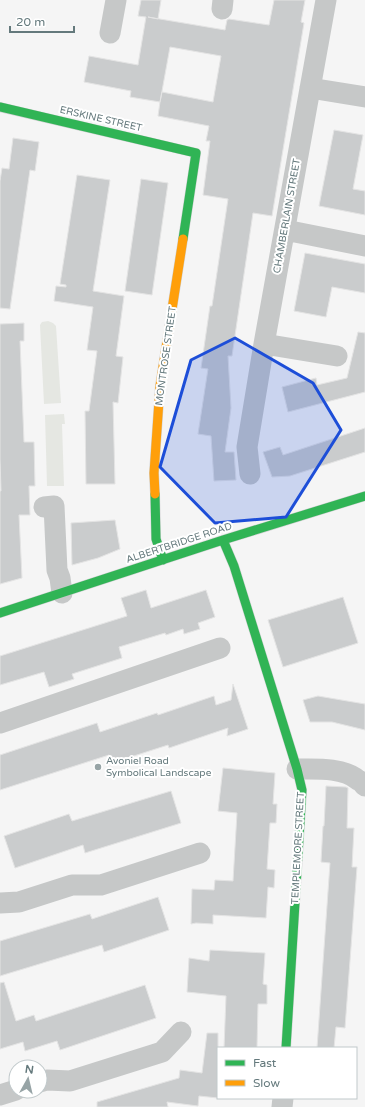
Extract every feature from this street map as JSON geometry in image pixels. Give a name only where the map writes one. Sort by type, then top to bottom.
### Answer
[{"type":"street","points":[[110,33],[116,0]]},
{"type":"street","name":"CHAMBERLAIN STREET","points":[[250,474],[247,447],[326,0]]},
{"type":"street","points":[[310,88],[365,97]]},
{"type":"street","name":"ERSKINE STREET","points":[[0,107],[196,153]]},
{"type":"street","name":"MONTROSE STREET","points":[[163,560],[156,539],[154,473],[160,386],[196,153]]},
{"type":"street","points":[[285,230],[365,246]]},
{"type":"street","points":[[264,344],[337,356]]},
{"type":"street","name":"ALBERTBRIDGE ROAD","points":[[0,613],[223,540],[365,496]]},
{"type":"street","points":[[44,507],[54,506],[57,570],[60,578],[62,593]]},
{"type":"street","name":"TEMPLEMORE STREET","points":[[223,540],[234,566],[297,769],[302,790],[286,1047]]},
{"type":"street","points":[[0,723],[220,648]]},
{"type":"street","points":[[297,769],[319,769],[344,772],[358,779],[365,786]]},
{"type":"street","points":[[0,903],[19,902],[72,885],[101,885],[200,853]]},
{"type":"street","points":[[48,1080],[70,1081],[162,1052],[181,1032]]},
{"type":"highlighted area","points":[[235,338],[313,383],[341,430],[286,517],[215,523],[160,467],[191,360]]},
{"type":"shaded area","points":[[48,321],[56,326],[61,403],[44,404],[40,325],[42,322]]},
{"type":"shaded area","points":[[64,414],[65,424],[62,424],[64,486],[47,486],[45,415]]},
{"type":"building","points":[[141,0],[161,0],[158,19],[225,30],[227,20],[229,19],[269,25],[274,0],[305,0],[301,22],[304,23],[272,216],[253,213],[232,356],[228,356],[231,408],[225,452],[234,452],[236,480],[214,481],[211,436],[198,434],[208,369],[201,368],[228,199],[203,195],[210,141],[206,141],[209,126],[158,116],[160,102],[130,97],[131,91],[84,82],[89,56],[138,65],[146,17],[138,16]],"holes":[[[170,47],[221,56],[213,102],[162,92],[160,102]]]},
{"type":"building","points":[[334,130],[363,135],[353,189],[365,191],[365,215],[319,206]]},
{"type":"building","points":[[13,138],[39,142],[35,171],[30,170],[10,309],[0,308],[0,181],[2,168],[9,169]]},
{"type":"building","points":[[77,175],[110,180],[93,291],[124,296],[116,356],[123,357],[118,403],[113,402],[115,484],[86,484],[85,411],[89,411],[97,351],[87,350],[93,307],[54,301],[56,286],[66,287],[66,285],[60,284]]},
{"type":"building","points":[[141,179],[168,183],[152,295],[125,291]]},
{"type":"building","points":[[305,253],[365,264],[365,293],[332,287],[326,317],[294,311]]},
{"type":"building","points":[[24,323],[24,341],[20,341],[24,442],[34,442],[35,486],[29,486],[30,515],[19,515],[22,578],[0,584],[0,324]]},
{"type":"building","points":[[358,332],[365,333],[365,392],[288,412],[282,387],[316,378],[317,385],[347,378]]},
{"type":"building","points":[[365,428],[365,452],[290,476],[272,477],[263,452],[280,447],[283,455]]},
{"type":"building","points":[[115,520],[120,549],[98,558],[72,565],[71,523]]},
{"type":"building","points":[[146,590],[151,608],[206,590],[215,617],[198,623],[200,629],[184,634],[183,629],[119,647],[122,658],[72,674],[74,679],[49,687],[44,672],[0,685],[0,656],[127,616],[121,598]]},
{"type":"building","points":[[343,597],[358,643],[283,667],[268,620]]},
{"type":"building","points":[[233,684],[248,729],[227,736],[228,728],[169,748],[168,745],[112,763],[109,755],[0,790],[0,755],[97,723],[100,732],[157,713],[158,715],[214,696],[216,705],[231,700]]},
{"type":"building","points":[[318,696],[365,704],[365,730],[332,722],[310,722],[303,700]]},
{"type":"building","points":[[223,768],[275,773],[273,804],[277,804],[276,823],[270,823],[267,869],[275,870],[274,888],[268,887],[266,918],[213,915],[213,924],[191,924],[192,889],[214,890],[215,880],[233,881],[237,813],[218,811]]},
{"type":"building","points":[[326,786],[348,788],[347,828],[354,828],[352,867],[357,867],[345,1028],[336,1027],[334,1047],[317,1047],[330,863],[321,862]]},
{"type":"building","points":[[171,791],[181,823],[85,853],[83,845],[15,868],[4,836],[69,814],[72,821]]},
{"type":"building","points":[[158,897],[169,930],[104,952],[102,945],[0,976],[0,941],[90,914],[92,919]]},
{"type":"building","points":[[210,950],[265,953],[263,984],[267,985],[267,1004],[258,1004],[257,1047],[224,1047],[226,996],[187,992],[189,958],[209,961]]},
{"type":"building","points":[[4,982],[16,1021],[34,1015],[36,1021],[145,985],[156,1018],[60,1050],[57,1041],[25,1051],[23,1042],[0,1049],[0,983]]},
{"type":"building","points":[[207,1033],[218,1033],[217,1098],[199,1096],[198,1106],[167,1102],[168,1107],[97,1107],[97,1102],[179,1078],[180,1070],[202,1073]]},
{"type":"traffic: fast","points":[[0,107],[196,153],[183,239]]},
{"type":"traffic: fast","points":[[155,494],[156,539],[163,560]]},
{"type":"traffic: fast","points":[[0,613],[223,540],[365,496]]},
{"type":"traffic: fast","points":[[223,540],[234,566],[297,769],[302,790],[286,1047]]},
{"type":"traffic: slow","points":[[155,494],[154,473],[160,386],[183,239]]},
{"type":"place","name":"Avoniel Road Symbolical Landscape","points":[[98,767]]}]
